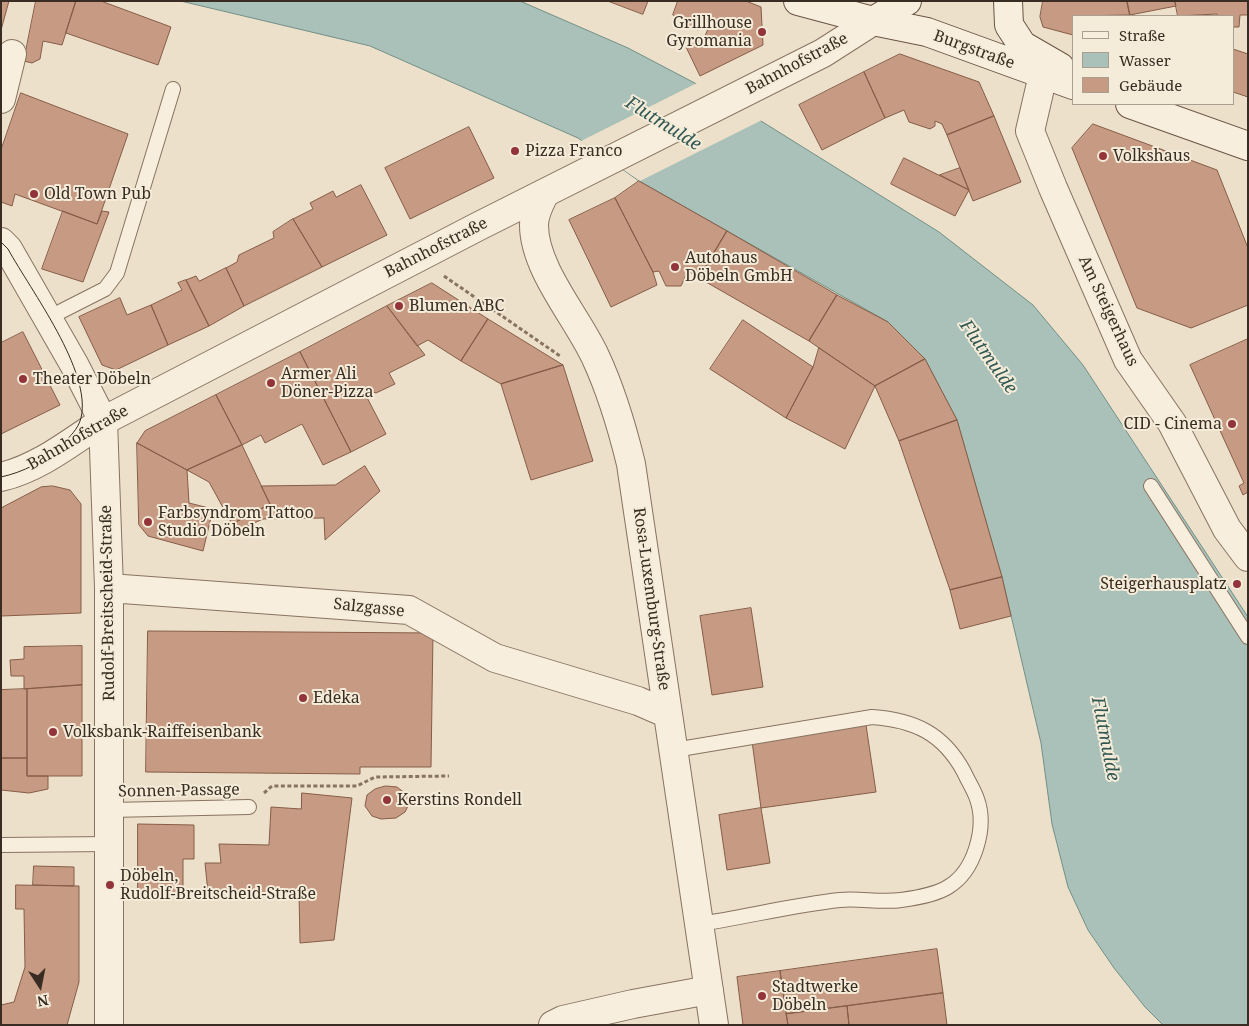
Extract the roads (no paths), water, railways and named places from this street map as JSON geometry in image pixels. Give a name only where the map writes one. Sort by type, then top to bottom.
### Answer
[{"type":"street","name":"Burgstraße","points":[[798,1],[873,21],[926,32],[1072,85]]},
{"type":"street","name":"Bahnhofstraße","points":[[1,477],[27,468],[51,456],[103,421],[545,193],[823,53],[907,1]]},
{"type":"street","points":[[1008,1],[1009,25],[1022,45],[1072,73]]},
{"type":"street","points":[[1,99],[12,54]]},
{"type":"street","name":"Am Steigerhaus","points":[[1043,75],[1030,131],[1053,188],[1128,360],[1172,423],[1227,529],[1248,557]]},
{"type":"street","points":[[1133,105],[1248,146]]},
{"type":"street","name":"Rosa-Luxemburg-Straße","points":[[545,193],[536,210],[535,236],[545,268],[595,355],[621,422],[631,464],[714,1025]]},
{"type":"street","points":[[1,242],[8,249],[48,318],[103,421]]},
{"type":"street","name":"Rudolf-Breitscheid-Straße","points":[[103,421],[109,588],[109,1025]]},
{"type":"street","name":"Salzgasse","points":[[109,588],[408,610],[495,658],[638,701],[668,714]]},
{"type":"street","points":[[553,1025],[563,1020],[633,1004],[708,990]]},
{"type":"lane","points":[[48,318],[105,289],[117,273],[173,89]]},
{"type":"lane","points":[[1150,486],[1248,637]]},
{"type":"lane","points":[[674,750],[872,717],[899,719],[930,732],[960,765],[978,799],[981,817],[980,837],[971,861],[961,876],[948,886],[927,895],[899,900],[842,900],[699,924]]},
{"type":"lane","name":"Sonnen-Passage","points":[[110,810],[249,807]]},
{"type":"lane","points":[[1,845],[110,844]]},
{"type":"water","name":"Flutmulde","points":[[181,1],[520,1],[628,48],[729,101],[939,232],[1033,305],[1083,365],[1248,617],[1248,1025],[1163,1025],[1145,1007],[1114,968],[1088,930],[1068,887],[1052,824],[1041,743],[1002,577],[957,420],[925,359],[888,322],[639,181],[578,138],[370,46]]},
{"type":"tram line","points":[[1,242],[8,249],[69,355],[82,399],[80,422],[68,439],[55,451],[34,465],[1,477]]},
{"type":"place","name":"Grillhouse Gyromania","points":[[762,32]]},
{"type":"place","name":"Pizza Franco","points":[[515,151]]},
{"type":"place","name":"Volkshaus","points":[[1103,156]]},
{"type":"place","name":"Old Town Pub","points":[[34,194]]},
{"type":"place","name":"Autohaus Döbeln GmbH","points":[[675,267]]},
{"type":"place","name":"Blumen ABC","points":[[399,306]]},
{"type":"place","name":"Theater Döbeln","points":[[23,379]]},
{"type":"place","name":"Armer Ali Döner-Pizza","points":[[271,383]]},
{"type":"place","name":"CID - Cinema","points":[[1232,424]]},
{"type":"place","name":"Farbsyndrom Tattoo Studio Döbeln","points":[[148,522]]},
{"type":"place","name":"Steigerhausplatz","points":[[1237,584]]},
{"type":"place","name":"Edeka","points":[[303,698]]},
{"type":"place","name":"Volksbank-Raiffeisenbank","points":[[53,732]]},
{"type":"place","name":"Kerstins Rondell","points":[[387,800]]},
{"type":"place","name":"Döbeln, Rudolf-Breitscheid-Straße","points":[[110,885]]},
{"type":"place","name":"Stadtwerke Döbeln","points":[[762,996]]}]
